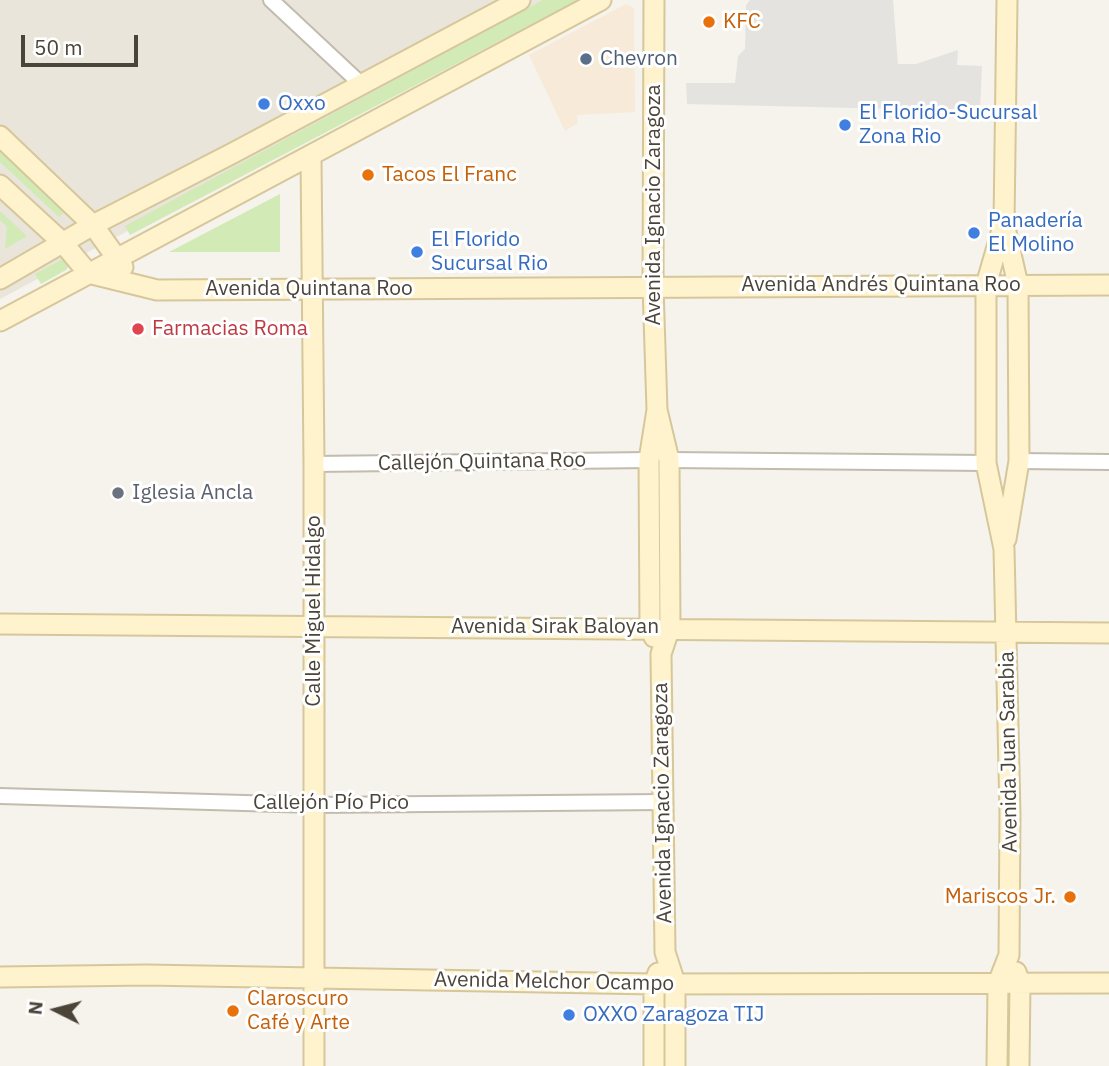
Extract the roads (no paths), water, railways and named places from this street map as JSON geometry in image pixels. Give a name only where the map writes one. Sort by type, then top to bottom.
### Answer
[{"type":"street","points":[[271,0],[362,85]]},
{"type":"street","points":[[4,280],[93,225],[520,0]]},
{"type":"street","points":[[0,321],[601,0]]},
{"type":"street","name":"Avenida Ignacio Zaragoza","points":[[654,0],[653,286],[659,460],[665,952],[675,983],[675,1066]]},
{"type":"street","name":"Avenida Juan Sarabia","points":[[1004,549],[1019,461],[1018,285],[1004,223],[1007,0]]},
{"type":"street","points":[[0,136],[93,225],[134,285]]},
{"type":"street","name":"Calle Miguel Hidalgo","points":[[311,157],[314,1066]]},
{"type":"street","points":[[0,185],[63,243],[88,273]]},
{"type":"street","name":"Avenida Juan Sarabia","points":[[997,1066],[998,983],[1009,955],[1010,814],[1004,549],[986,463],[986,285],[1004,223]]},
{"type":"street","name":"Avenida Quintana Roo","points":[[88,273],[157,290],[653,286]]},
{"type":"street","name":"Avenida Andrés Quintana Roo","points":[[653,286],[1109,285]]},
{"type":"street","name":"Callejón Quintana Roo","points":[[314,464],[659,460],[986,463]]},
{"type":"street","points":[[1019,461],[1109,462]]},
{"type":"street","name":"Avenida Sirak Baloyan","points":[[0,624],[660,627],[1109,633]]},
{"type":"street","name":"Callejón Pío Pico","points":[[0,796],[314,804],[663,802]]},
{"type":"street","name":"Avenida Ignacio Zaragoza","points":[[653,1066],[654,984],[665,952]]},
{"type":"street","name":"Avenida Juan Sarabia","points":[[1009,955],[1020,983],[1019,1066]]},
{"type":"street","name":"Avenida Melchor Ocampo","points":[[0,977],[146,975],[654,984],[1109,982]]},
{"type":"place","name":"KFC","points":[[709,22]]},
{"type":"place","name":"Chevron","points":[[586,59]]},
{"type":"place","name":"Oxxo","points":[[264,104]]},
{"type":"place","name":"El Florido-Sucursal Zona Rio","points":[[845,125]]},
{"type":"place","name":"Tacos El Franc","points":[[368,175]]},
{"type":"place","name":"Panadería El Molino","points":[[974,233]]},
{"type":"place","name":"El Florido Sucursal Rio","points":[[417,252]]},
{"type":"place","name":"Farmacias Roma","points":[[138,329]]},
{"type":"place","name":"Iglesia Ancla","points":[[118,493]]},
{"type":"place","name":"Mariscos Jr.","points":[[1070,897]]},
{"type":"place","name":"Claroscuro Café y Arte","points":[[233,1011]]},
{"type":"place","name":"OXXO Zaragoza TIJ","points":[[569,1015]]}]
